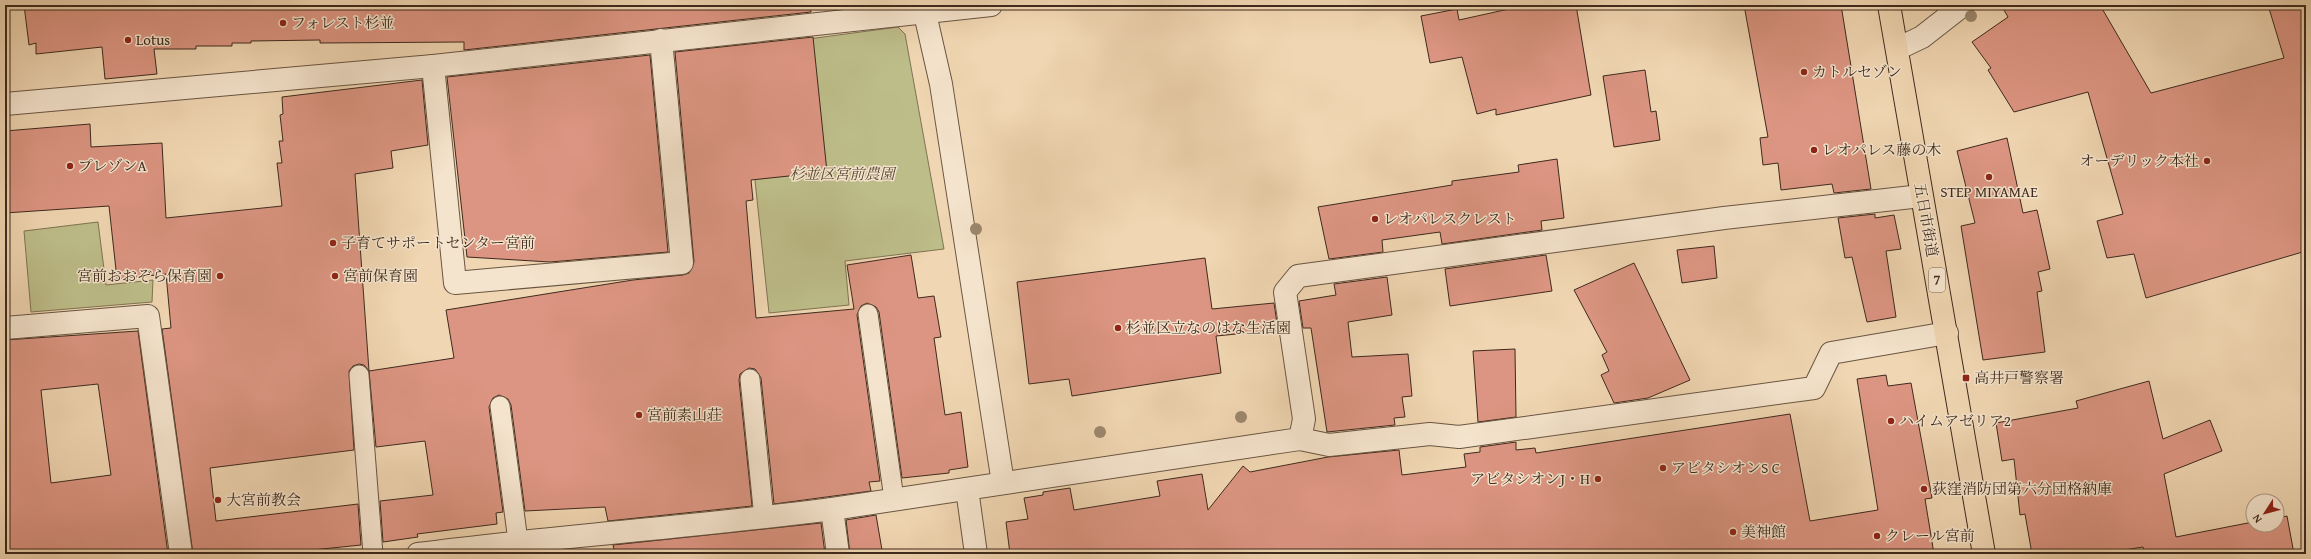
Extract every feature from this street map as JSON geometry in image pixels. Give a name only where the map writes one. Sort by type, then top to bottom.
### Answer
[{"type":"main road","name":"五日市街道","points":[[1890,5],[1921,196],[1947,333],[1984,554]]},
{"type":"street","points":[[5,104],[433,66],[924,8],[991,5]]},
{"type":"street","points":[[1897,49],[1922,37],[1963,5]]},
{"type":"street","points":[[924,8],[941,84],[1003,483]]},
{"type":"street","points":[[433,66],[455,283],[682,263],[661,40]]},
{"type":"street","points":[[1300,439],[1304,419],[1285,292],[1298,276],[1724,218],[1921,196]]},
{"type":"street","points":[[5,328],[148,316],[181,554]]},
{"type":"street","points":[[418,554],[518,541],[764,518],[1300,439],[1329,445],[1430,434],[1459,437],[1814,388],[1831,353],[1947,333]]},
{"type":"street","points":[[967,489],[976,554]]},
{"type":"street","points":[[832,509],[838,554]]},
{"type":"lane","points":[[868,314],[894,500]]},
{"type":"lane","points":[[359,375],[373,554]]},
{"type":"lane","points":[[750,379],[764,518]]},
{"type":"lane","points":[[500,406],[518,541]]},
{"type":"green space","name":"杉並区宮前農園","points":[[898,27],[905,34],[944,249],[845,261],[849,305],[769,313],[741,48]]},
{"type":"green space","points":[[98,222],[106,285],[153,280],[152,302],[31,312],[24,231]]},
{"type":"building","points":[[24,5],[810,5],[811,12],[464,50],[464,42],[320,43],[320,40],[251,41],[251,43],[232,43],[232,46],[196,46],[196,49],[154,49],[157,74],[105,79],[102,47],[36,54],[36,43],[29,45]]},
{"type":"building","points":[[1527,5],[1576,5],[1591,95],[1496,115],[1496,109],[1477,114],[1462,57],[1430,63],[1421,16],[1457,9],[1459,20]]},
{"type":"building","points":[[1744,5],[1841,5],[1871,189],[1834,193],[1832,184],[1781,190],[1778,163],[1763,165],[1760,138],[1768,137]]},
{"type":"building","name":"オーデリック本社","points":[[2001,5],[2100,5],[2151,93],[2284,58],[2268,5],[2306,5],[2306,251],[2146,298],[2134,254],[2107,258],[2097,221],[2123,214],[2088,92],[2014,112],[1988,70],[1991,68],[1972,42],[2008,17]]},
{"type":"building","points":[[813,37],[827,172],[751,180],[753,200],[746,201],[756,318],[854,309],[847,265],[911,255],[918,298],[934,296],[941,337],[934,338],[945,415],[961,412],[968,467],[949,470],[949,473],[902,478],[879,312],[876,307],[867,303],[861,306],[857,315],[880,481],[869,482],[871,491],[774,504],[761,378],[755,369],[749,368],[740,374],[739,380],[752,506],[608,521],[605,507],[525,511],[511,405],[508,399],[499,395],[493,398],[489,407],[503,512],[496,513],[497,524],[417,534],[418,537],[383,542],[380,501],[433,495],[425,441],[376,447],[369,371],[454,358],[446,310],[633,280],[683,275],[689,273],[694,262],[675,52]]},
{"type":"building","points":[[650,55],[668,252],[550,262],[467,257],[447,77]]},
{"type":"building","points":[[1645,70],[1651,112],[1656,111],[1660,140],[1614,147],[1603,76]]},
{"type":"building","points":[[422,80],[428,145],[391,151],[393,168],[355,174],[369,371],[364,365],[359,364],[353,366],[349,371],[354,450],[210,468],[216,521],[358,504],[361,545],[293,552],[293,554],[193,554],[162,329],[171,328],[166,274],[117,279],[109,206],[5,213],[5,131],[90,124],[91,147],[162,143],[166,218],[282,206],[277,163],[282,163],[279,141],[283,141],[280,115],[283,114],[282,97]]},
{"type":"building","points":[[2007,138],[2023,213],[2037,210],[2050,269],[2038,272],[2042,291],[2037,292],[2045,352],[1983,360],[1961,226],[1975,223],[1957,151]]},
{"type":"building","points":[[1557,159],[1564,218],[1541,221],[1542,230],[1442,244],[1440,232],[1382,240],[1383,252],[1329,259],[1318,207],[1452,185],[1452,181],[1519,172],[1518,165]]},
{"type":"building","points":[[1875,214],[1875,218],[1894,215],[1901,249],[1886,251],[1896,317],[1867,322],[1852,257],[1845,258],[1838,218]]},
{"type":"building","points":[[1714,246],[1717,278],[1682,283],[1677,250]]},
{"type":"building","points":[[1546,255],[1552,291],[1450,306],[1445,269]]},
{"type":"building","name":"杉並区立なのはな生活園","points":[[1205,258],[1212,309],[1274,303],[1278,330],[1216,336],[1221,373],[1072,396],[1069,379],[1029,384],[1017,282]]},
{"type":"building","points":[[1634,263],[1690,380],[1648,398],[1614,403],[1601,375],[1609,371],[1602,355],[1607,352],[1574,290]]},
{"type":"building","points":[[1387,277],[1392,315],[1348,322],[1352,357],[1408,354],[1412,396],[1402,397],[1405,417],[1394,418],[1395,425],[1327,432],[1311,328],[1303,328],[1299,301],[1336,295],[1334,284]]},
{"type":"building","points":[[138,331],[168,554],[5,554],[5,340]],"holes":[[[98,384],[111,475],[51,483],[41,390]]]},
{"type":"building","points":[[1515,349],[1516,417],[1478,422],[1473,351]]},
{"type":"building","points":[[1886,375],[1888,386],[1911,383],[1932,498],[1925,499],[1934,554],[1654,554],[1654,550],[1622,554],[1010,554],[1006,522],[1028,519],[1024,498],[1043,495],[1043,492],[1070,488],[1074,510],[1160,496],[1157,481],[1202,474],[1208,510],[1243,466],[1250,472],[1328,457],[1399,450],[1402,475],[1466,467],[1464,454],[1480,452],[1480,447],[1516,442],[1516,450],[1535,448],[1536,453],[1790,414],[1810,521],[1878,510],[1857,379]]},
{"type":"building","points":[[2149,381],[2163,439],[2210,420],[2222,451],[2164,474],[2176,537],[2245,524],[2245,533],[2285,533],[2285,516],[2287,516],[2294,554],[2145,554],[2143,547],[2098,554],[2032,554],[2025,514],[2020,515],[2014,459],[2002,461],[1996,423],[2078,408],[2076,401]]},
{"type":"building","points":[[876,515],[882,550],[850,554],[846,520]]},
{"type":"building","points":[[821,523],[825,554],[615,554],[613,545]]},
{"type":"place","name":"フォレスト杉並","points":[[283,23]]},
{"type":"place","name":"Lotus","points":[[128,40]]},
{"type":"place","name":"カトルセゾン","points":[[1804,72]]},
{"type":"place","name":"レオパレス藤の木","points":[[1814,150]]},
{"type":"place","name":"オーデリック本社","points":[[2207,161]]},
{"type":"place","name":"プレゾンA","points":[[70,166]]},
{"type":"place","name":"STEP MIYAMAE","points":[[1989,177]]},
{"type":"place","name":"レオパレスクレスト","points":[[1375,219]]},
{"type":"place","name":"子育てサポートセンター宮前","points":[[333,243]]},
{"type":"place","name":"宮前おおぞら保育園","points":[[220,276]]},
{"type":"place","name":"宮前保育園","points":[[335,276]]},
{"type":"place","name":"杉並区立なのはな生活園","points":[[1118,328]]},
{"type":"place","name":"高井戸警察署","points":[[1966,378]]},
{"type":"place","name":"宮前素山荘","points":[[639,415]]},
{"type":"place","name":"ハイムアゼリア2","points":[[1891,421]]},
{"type":"place","name":"アビタシオンS C","points":[[1663,468]]},
{"type":"place","name":"アビタシオンJ・H","points":[[1598,479]]},
{"type":"place","name":"荻窪消防団第六分団格納庫","points":[[1924,489]]},
{"type":"place","name":"大宮前教会","points":[[218,500]]},
{"type":"place","name":"美神館","points":[[1733,532]]},
{"type":"place","name":"クレール宮前","points":[[1877,536]]}]
